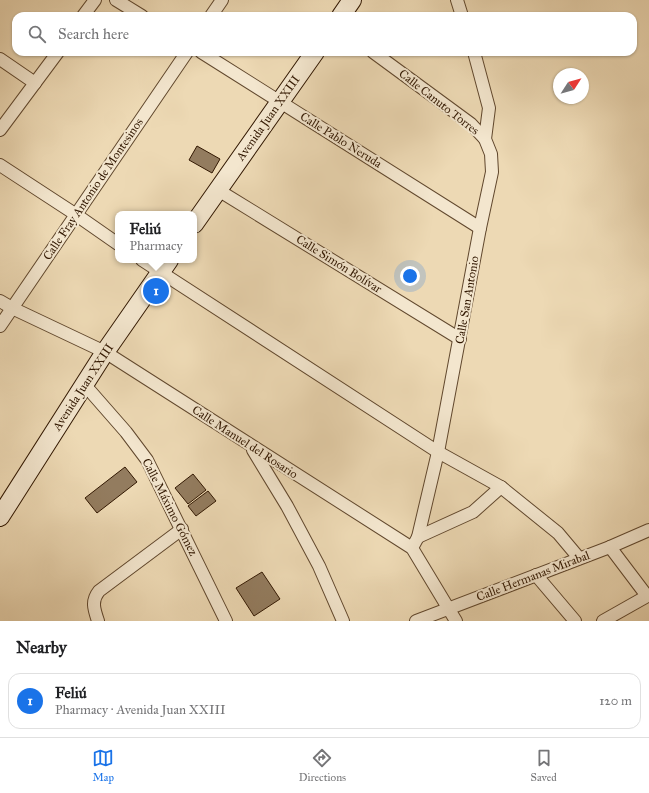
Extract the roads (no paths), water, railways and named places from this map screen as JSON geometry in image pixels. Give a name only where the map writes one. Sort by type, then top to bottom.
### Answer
[{"type":"street","points":[[87,12],[95,0]]},
{"type":"street","points":[[116,0],[136,12]]},
{"type":"street","points":[[214,12],[222,0]]},
{"type":"street","points":[[344,12],[352,0]]},
{"type":"street","points":[[456,0],[460,12]]},
{"type":"street","points":[[0,130],[55,56]]},
{"type":"street","name":"Calle Fray Antonio de Montesinos","points":[[0,326],[184,56]]},
{"type":"street","name":"Calle Pablo Neruda","points":[[208,56],[480,228]]},
{"type":"street","name":"Avenida Juan XXIII","points":[[197,220],[312,56]]},
{"type":"street","name":"Calle Canuto Torres","points":[[378,56],[471,124],[485,139]]},
{"type":"street","name":"Calle San Antonio","points":[[412,548],[418,537],[438,452],[492,172],[491,154],[485,139],[489,108],[475,56]]},
{"type":"street","points":[[0,59],[35,84]]},
{"type":"street","points":[[0,165],[76,214],[115,242]]},
{"type":"street","name":"Calle Simón Bolívar","points":[[218,190],[460,339]]},
{"type":"street","points":[[152,263],[165,267],[438,452],[501,487],[558,533],[580,558]]},
{"type":"street","name":"Avenida Juan XXIII","points":[[0,517],[105,352],[165,267]]},
{"type":"street","name":"Calle Manuel del Rosario","points":[[0,301],[105,352],[251,447],[412,548],[456,621]]},
{"type":"street","name":"Calle Máximo Gómez","points":[[84,384],[126,432],[148,460],[182,529],[224,621]]},
{"type":"street","points":[[251,447],[287,506],[319,566],[343,621]]},
{"type":"street","points":[[418,537],[474,512],[501,487]]},
{"type":"street","points":[[98,621],[92,605],[95,595],[99,590],[182,529]]},
{"type":"street","name":"Calle Hermanas Mirabal","points":[[416,621],[610,547],[649,530]]},
{"type":"street","points":[[603,621],[648,596],[610,547]]},
{"type":"street","points":[[536,575],[576,621]]},
{"type":"place","name":"Feliú","points":[[156,291]]}]
